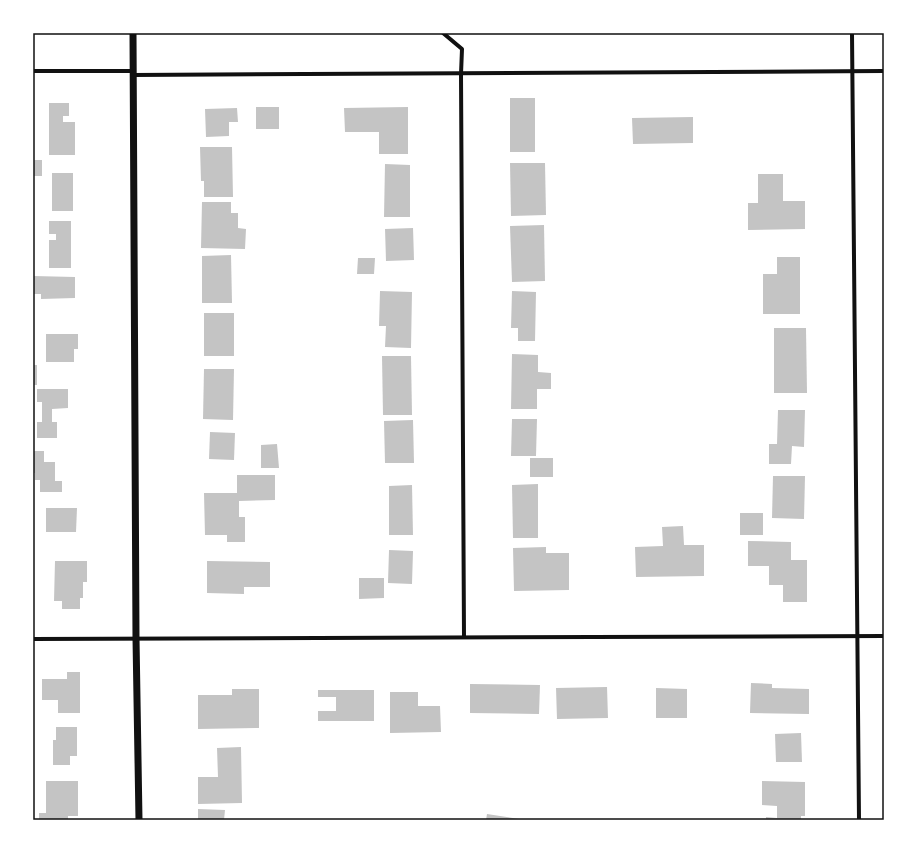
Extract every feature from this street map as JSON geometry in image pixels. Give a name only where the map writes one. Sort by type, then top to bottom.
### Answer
[{"type":"street","points":[[133,33],[136,638],[139,820]]},
{"type":"street","points":[[443,33],[462,49],[464,637]]},
{"type":"street","points":[[852,33],[860,820]]},
{"type":"street","points":[[33,71],[133,73],[461,74],[884,71]]},
{"type":"street","points":[[33,639],[884,636]]},
{"type":"building","points":[[510,98],[535,98],[535,152],[510,152]]},
{"type":"building","points":[[49,103],[69,103],[69,116],[63,116],[63,122],[75,122],[75,155],[49,155]]},
{"type":"building","points":[[256,107],[279,107],[279,129],[256,129]]},
{"type":"building","points":[[408,107],[408,154],[379,154],[379,132],[345,132],[344,108]]},
{"type":"building","points":[[237,108],[238,122],[229,122],[229,136],[206,137],[205,109]]},
{"type":"building","points":[[693,117],[693,143],[633,144],[632,118]]},
{"type":"building","points":[[200,147],[232,147],[233,197],[204,197],[204,181],[201,181]]},
{"type":"building","points":[[33,160],[42,160],[42,176],[33,176]]},
{"type":"building","points":[[510,163],[545,163],[546,215],[511,216]]},
{"type":"building","points":[[385,164],[410,165],[410,217],[384,217]]},
{"type":"building","points":[[52,173],[73,173],[73,211],[52,211]]},
{"type":"building","points":[[758,174],[783,174],[783,201],[805,201],[805,229],[748,230],[748,203],[758,203]]},
{"type":"building","points":[[202,202],[231,202],[231,213],[238,213],[238,228],[246,229],[245,249],[201,248]]},
{"type":"building","points":[[49,221],[71,221],[71,268],[49,268],[49,240],[56,240],[56,234],[49,234]]},
{"type":"building","points":[[544,225],[545,281],[512,282],[510,226]]},
{"type":"building","points":[[413,228],[414,260],[386,261],[385,229]]},
{"type":"building","points":[[231,255],[232,303],[202,303],[202,256]]},
{"type":"building","points":[[777,257],[800,257],[800,314],[763,314],[763,274],[777,274]]},
{"type":"building","points":[[358,258],[375,258],[374,274],[357,274]]},
{"type":"building","points":[[33,276],[75,277],[75,298],[41,299],[41,294],[33,294]]},
{"type":"building","points":[[380,291],[412,292],[411,348],[385,347],[386,326],[379,326]]},
{"type":"building","points":[[512,291],[536,292],[535,341],[518,341],[518,328],[511,328]]},
{"type":"building","points":[[204,313],[234,313],[234,356],[204,356]]},
{"type":"building","points":[[774,328],[806,328],[807,393],[774,393]]},
{"type":"building","points":[[46,334],[78,334],[78,349],[74,349],[74,362],[46,362]]},
{"type":"building","points":[[512,354],[538,355],[538,372],[551,373],[551,389],[537,389],[537,409],[511,409]]},
{"type":"building","points":[[382,356],[411,356],[412,415],[383,415]]},
{"type":"building","points":[[33,365],[37,365],[37,385],[33,385]]},
{"type":"building","points":[[204,369],[234,369],[233,420],[203,419]]},
{"type":"building","points":[[37,389],[68,389],[68,408],[52,409],[52,422],[57,422],[57,438],[37,438],[37,422],[42,422],[42,402],[37,402]]},
{"type":"building","points":[[778,410],[805,410],[804,447],[792,446],[791,464],[769,464],[769,444],[777,444]]},
{"type":"building","points":[[512,419],[537,419],[536,456],[511,456]]},
{"type":"building","points":[[413,420],[414,463],[385,463],[384,421]]},
{"type":"building","points":[[210,432],[235,433],[234,460],[209,459]]},
{"type":"building","points":[[277,444],[279,468],[261,468],[261,445]]},
{"type":"building","points":[[33,451],[44,451],[44,462],[55,462],[55,481],[62,481],[62,492],[40,492],[40,480],[35,480],[35,473],[33,473]]},
{"type":"building","points":[[530,458],[553,458],[553,477],[530,477]]},
{"type":"building","points":[[237,475],[275,475],[275,500],[239,501],[239,517],[245,517],[245,542],[227,542],[227,535],[205,535],[204,493],[237,493]]},
{"type":"building","points":[[773,476],[805,476],[804,519],[772,518]]},
{"type":"building","points":[[538,484],[538,538],[513,538],[512,485]]},
{"type":"building","points":[[412,485],[413,535],[389,535],[389,486]]},
{"type":"building","points":[[46,508],[77,508],[76,532],[46,532]]},
{"type":"building","points":[[740,513],[763,513],[763,535],[740,535]]},
{"type":"building","points":[[683,526],[684,545],[704,545],[704,576],[636,577],[635,547],[663,546],[662,527]]},
{"type":"building","points":[[748,541],[791,542],[791,560],[807,560],[807,602],[783,602],[783,585],[769,585],[769,566],[748,566]]},
{"type":"building","points":[[546,547],[546,553],[569,553],[569,590],[514,591],[513,548]]},
{"type":"building","points":[[389,550],[413,551],[412,584],[388,583]]},
{"type":"building","points":[[55,561],[87,561],[87,582],[83,582],[83,598],[80,598],[80,609],[62,609],[62,601],[54,601]]},
{"type":"building","points":[[207,561],[270,562],[270,587],[244,587],[244,594],[207,593]]},
{"type":"building","points":[[359,578],[384,578],[384,598],[359,599]]},
{"type":"building","points":[[67,672],[80,672],[80,713],[58,713],[58,700],[42,700],[42,679],[67,679]]},
{"type":"building","points":[[751,683],[772,684],[772,688],[809,689],[809,714],[750,713]]},
{"type":"building","points":[[470,684],[540,685],[539,714],[470,713]]},
{"type":"building","points":[[607,687],[608,718],[557,719],[556,688]]},
{"type":"building","points":[[656,688],[687,689],[687,718],[656,718]]},
{"type":"building","points":[[232,689],[259,689],[259,728],[198,729],[198,695],[232,695]]},
{"type":"building","points":[[318,690],[374,690],[374,721],[318,721],[318,711],[336,711],[336,697],[318,697]]},
{"type":"building","points":[[390,692],[418,692],[418,706],[440,706],[441,732],[390,733]]},
{"type":"building","points":[[56,727],[77,727],[77,756],[70,756],[70,765],[53,765],[53,740],[56,740]]},
{"type":"building","points":[[801,733],[802,762],[776,762],[775,734]]},
{"type":"building","points":[[241,747],[242,803],[198,804],[198,777],[218,777],[217,748]]},
{"type":"building","points":[[46,781],[78,781],[78,816],[68,816],[68,820],[39,820],[39,813],[46,813]]},
{"type":"building","points":[[762,781],[805,782],[805,816],[801,816],[801,820],[766,820],[766,817],[777,818],[777,806],[762,805]]},
{"type":"building","points":[[198,809],[225,810],[224,820],[198,820]]},
{"type":"building","points":[[487,814],[519,819],[519,820],[486,820]]}]
